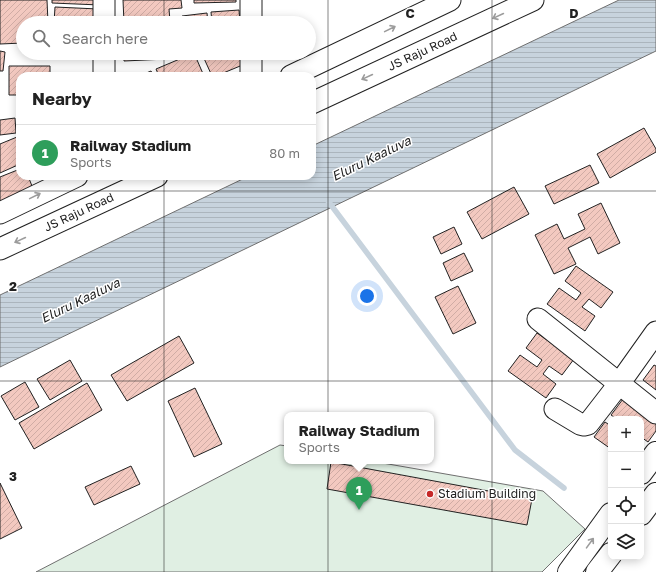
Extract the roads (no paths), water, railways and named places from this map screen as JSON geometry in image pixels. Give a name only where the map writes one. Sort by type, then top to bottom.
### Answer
[{"type":"main road","points":[[644,469],[656,453]]},
{"type":"main road","points":[[644,510],[656,494]]},
{"type":"main road","points":[[569,572],[608,518]]},
{"type":"main road","points":[[597,572],[608,558]]},
{"type":"street","points":[[104,0],[104,16]]},
{"type":"street","points":[[251,0],[251,16]]},
{"type":"street","points":[[299,72],[450,0]]},
{"type":"street","name":"JS Raju Road","points":[[316,100],[533,0]]},
{"type":"street","points":[[104,60],[104,72]]},
{"type":"street","points":[[251,60],[251,72]]},
{"type":"street","points":[[0,213],[70,180]]},
{"type":"street","name":"JS Raju Road","points":[[0,249],[148,180]]},
{"type":"street","points":[[538,319],[656,413]]},
{"type":"street","points":[[555,408],[580,424],[588,424],[656,332]]},
{"type":"water","name":"Eluru Kaaluva","points":[[619,0],[656,0],[656,51],[0,367],[0,295],[241,180],[316,180],[316,144]]},
{"type":"waterway","points":[[328,201],[515,450],[564,488]]},
{"type":"place","name":"Stadium Building","points":[[430,494]]},
{"type":"place","name":"Railway Stadium","points":[[359,510]]}]
